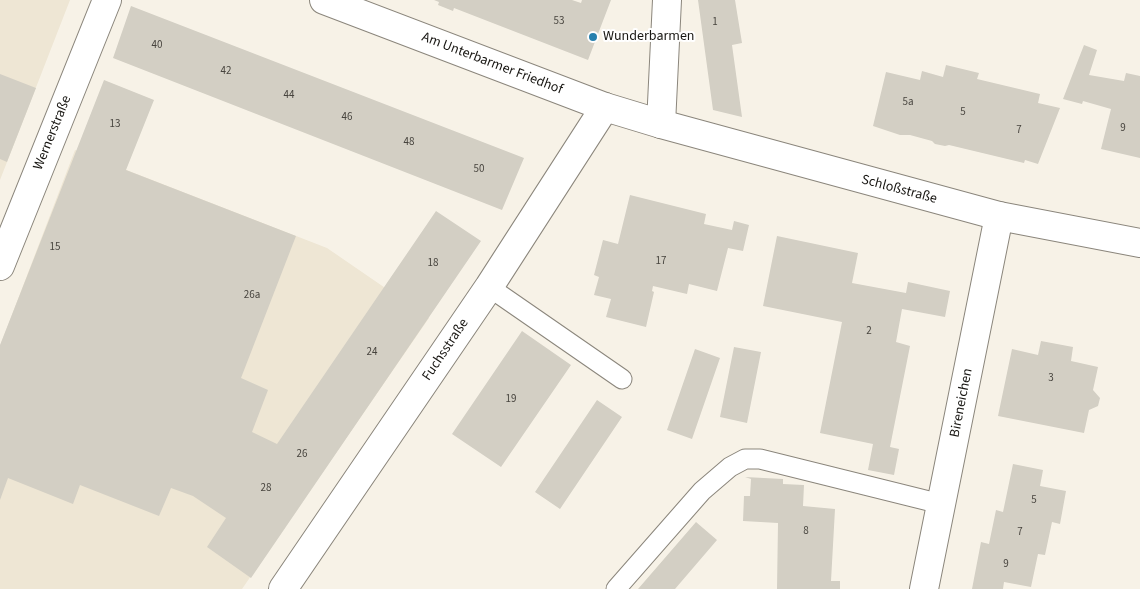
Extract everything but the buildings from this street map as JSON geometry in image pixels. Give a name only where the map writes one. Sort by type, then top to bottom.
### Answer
[{"type":"street","name":"Wernerstraße","points":[[0,266],[107,0]]},
{"type":"street","name":"Am Unterbarmer Friedhof","points":[[324,0],[605,107],[660,124]]},
{"type":"street","points":[[660,124],[667,0]]},
{"type":"street","name":"Fuchsstraße","points":[[282,589],[489,287],[605,107]]},
{"type":"street","name":"Schloßstraße","points":[[660,124],[998,216],[1140,243]]},
{"type":"street","name":"Bireneichen","points":[[924,589],[998,216]]},
{"type":"lane","points":[[489,287],[622,379]]},
{"type":"lane","points":[[616,589],[702,491],[730,467],[745,459],[760,459],[942,504]]},
{"type":"shaded area","points":[[0,0],[70,0],[0,180]]},
{"type":"shaded area","points":[[75,150],[327,248],[429,318],[242,589],[0,589],[0,346]]},
{"type":"place","name":"Wunderbarmen","points":[[593,37]]}]
